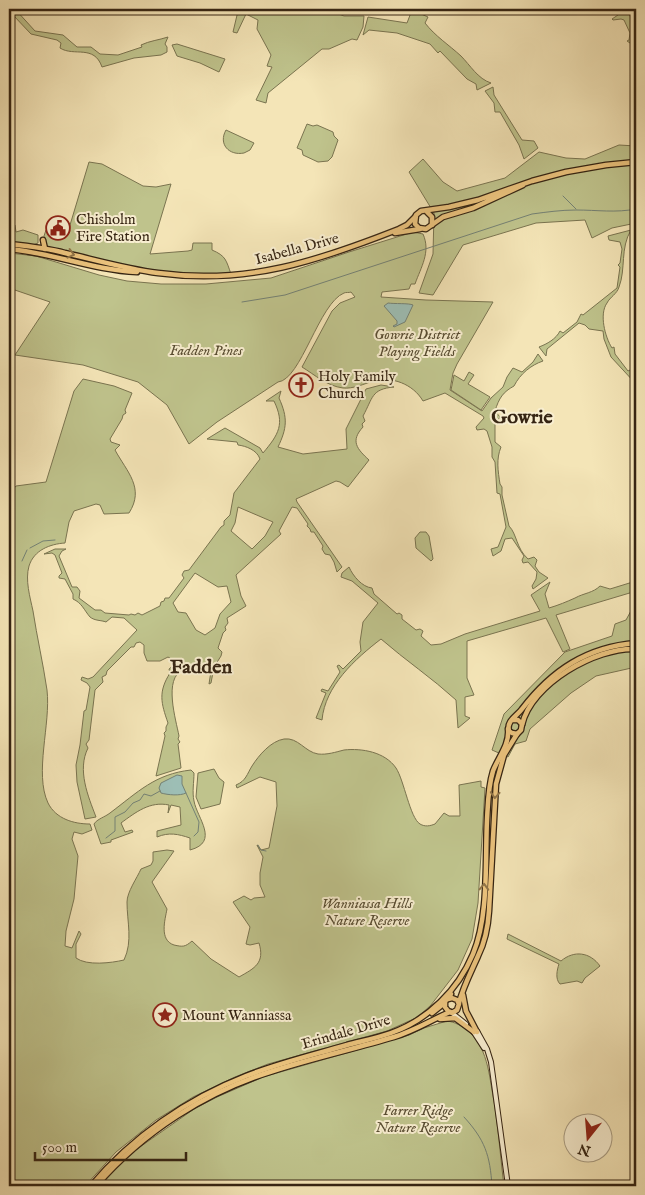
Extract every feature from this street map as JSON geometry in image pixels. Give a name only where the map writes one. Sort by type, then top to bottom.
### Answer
[{"type":"main road","points":[[523,185],[478,206],[440,218],[426,229],[421,229],[415,224],[415,217],[420,212],[451,207],[523,185],[578,170],[636,162]]},
{"type":"main road","points":[[427,212],[432,217],[431,225]]},
{"type":"main road","name":"Isabella Drive","points":[[9,249],[42,254],[102,269],[188,276],[223,276],[290,267],[326,256],[404,227],[415,217]]},
{"type":"main road","name":"Isabella Drive","points":[[383,236],[421,229]]},
{"type":"main road","points":[[26,246],[38,245],[42,241],[45,249],[42,254]]},
{"type":"main road","name":"Isabella Drive","points":[[9,244],[45,249],[156,273]]},
{"type":"main road","points":[[517,734],[512,734],[508,729],[508,724],[536,691],[572,666],[607,647],[636,643]]},
{"type":"main road","points":[[451,1013],[457,1010],[481,950],[488,920],[495,792],[498,775],[506,751],[517,734],[522,730],[526,713],[538,696],[572,666],[609,652],[636,649]]},
{"type":"main road","points":[[513,720],[519,721],[522,726]]},
{"type":"main road","name":"Erindale Drive","points":[[96,1186],[123,1158],[149,1136],[219,1092],[271,1071],[383,1038],[404,1028],[433,1008],[448,993],[461,976],[475,947],[481,926],[488,796],[496,764],[508,739],[508,729]]},
{"type":"main road","points":[[404,1028],[416,1024],[446,1001],[464,976],[474,955],[482,926],[483,910]]},
{"type":"main road","points":[[470,974],[463,994],[464,1002],[476,1032]]},
{"type":"main road","points":[[446,1001],[455,999],[487,1049],[491,1064],[508,1186]]},
{"type":"main road","points":[[446,1001],[445,1007],[476,1032]]},
{"type":"main road","name":"Erindale Drive","points":[[91,1186],[140,1138],[173,1114],[211,1092],[279,1064],[409,1032],[451,1013]]},
{"type":"main road","points":[[428,1022],[442,1018],[455,1018],[476,1032]]},
{"type":"green space","points":[[9,9],[15,9],[35,31],[63,35],[77,47],[91,47],[100,54],[118,55],[142,47],[141,45],[168,37],[165,44],[167,52],[161,55],[134,58],[102,67],[98,60],[89,53],[65,50],[60,48],[61,43],[57,40],[31,34],[13,15],[9,17]]},
{"type":"green space","points":[[237,9],[326,9],[344,16],[364,16],[363,27],[357,40],[352,39],[329,49],[322,49],[268,93],[266,103],[256,100],[272,67],[267,66],[271,55],[257,29],[258,20],[246,14],[237,33],[233,32]]},
{"type":"green space","points":[[618,9],[631,9],[630,16],[636,25],[636,47],[627,41],[629,40],[630,33],[624,20],[612,19],[618,15]]},
{"type":"green space","points":[[412,10],[428,17],[425,23],[429,28],[461,56],[478,75],[491,83],[477,90],[476,84],[467,79],[440,51],[438,53],[430,44],[397,33],[369,30],[363,35],[368,17],[407,23]]},
{"type":"green space","points":[[177,44],[225,59],[219,72],[200,63],[177,56],[172,45]]},
{"type":"green space","points":[[493,87],[494,95],[522,140],[534,141],[538,148],[524,159],[519,145],[500,112],[495,112],[494,103],[485,91]]},
{"type":"green space","points":[[307,124],[317,125],[333,132],[338,140],[332,157],[328,161],[318,162],[303,155],[302,150],[297,148]]},
{"type":"green space","points":[[226,130],[254,143],[250,150],[244,153],[234,153],[226,148],[223,140]]},
{"type":"green space","points":[[619,145],[636,146],[636,223],[612,228],[592,238],[585,220],[536,223],[463,245],[433,295],[419,293],[433,254],[434,213],[409,172],[423,159],[443,182],[457,191],[505,178],[539,152],[566,158],[585,159]]},
{"type":"green space","points":[[89,162],[102,164],[143,186],[156,187],[171,184],[150,254],[188,251],[192,250],[193,243],[212,243],[212,250],[225,259],[231,274],[183,274],[131,267],[47,247],[44,236],[46,230],[51,235],[63,238],[67,235]]},
{"type":"green space","points":[[15,225],[16,232],[23,230],[38,235],[38,243],[33,245],[9,242],[9,229]]},
{"type":"green space","points":[[631,230],[625,244],[619,287],[617,292],[608,301],[603,313],[603,319],[609,343],[612,348],[614,347],[615,354],[628,371],[632,369],[632,375],[636,380],[636,384],[611,357],[603,331],[589,329],[579,323],[547,349],[546,356],[539,347],[551,341],[560,331],[563,333],[577,322],[581,314],[583,315],[617,288],[620,267],[618,265],[622,249],[620,242],[609,240],[608,236]]},
{"type":"green space","name":"Fadden Pines","points":[[413,232],[423,234],[426,247],[426,253],[415,284],[411,284],[409,289],[382,292],[381,297],[493,302],[457,364],[453,373],[450,390],[482,411],[491,398],[503,387],[513,368],[522,372],[533,362],[538,354],[543,361],[534,365],[523,374],[514,386],[502,396],[495,411],[500,417],[495,424],[495,442],[501,447],[498,456],[498,470],[509,526],[524,555],[528,559],[534,557],[537,560],[535,566],[539,572],[548,578],[533,589],[532,586],[537,572],[528,562],[523,563],[524,556],[512,538],[505,539],[501,551],[493,556],[491,549],[498,547],[506,527],[500,494],[497,493],[492,447],[487,431],[484,429],[477,430],[476,427],[484,418],[483,416],[445,393],[423,401],[408,386],[387,380],[373,381],[355,387],[337,387],[326,383],[302,367],[332,311],[340,303],[355,297],[351,292],[344,293],[326,311],[302,356],[286,378],[217,422],[189,444],[167,405],[138,382],[83,365],[15,355],[50,302],[9,288],[9,253],[36,256],[99,275],[127,281],[161,284],[206,284],[271,278]]},
{"type":"green space","points":[[469,372],[474,375],[468,384],[490,397],[481,410],[451,390],[454,375],[464,381]]},
{"type":"green space","name":"Wanniassa Hills Nature Reserve","points":[[83,379],[114,386],[132,393],[125,410],[126,413],[123,415],[110,439],[111,442],[120,445],[115,450],[129,473],[135,488],[135,496],[129,513],[104,514],[100,505],[96,504],[74,511],[69,522],[65,543],[48,546],[39,552],[31,560],[28,571],[28,589],[48,703],[42,777],[44,791],[48,803],[56,813],[72,822],[90,824],[92,830],[82,834],[74,832],[72,839],[78,856],[74,899],[66,931],[65,946],[72,948],[79,931],[81,934],[76,944],[76,958],[93,963],[124,960],[129,939],[127,902],[132,885],[141,869],[151,865],[153,852],[167,850],[174,851],[152,882],[167,909],[164,924],[166,939],[174,945],[180,946],[192,941],[211,959],[239,977],[254,968],[261,955],[259,943],[246,944],[250,927],[233,902],[244,896],[251,900],[265,897],[260,885],[263,857],[257,845],[261,850],[269,848],[277,806],[276,782],[260,777],[237,788],[236,785],[244,779],[266,749],[279,740],[284,739],[293,740],[309,751],[318,754],[358,750],[373,752],[386,758],[399,774],[416,820],[424,826],[435,824],[444,813],[449,816],[460,816],[459,785],[481,781],[481,787],[485,788],[478,903],[472,939],[458,970],[431,1005],[418,1017],[387,1031],[268,1064],[193,1097],[156,1120],[116,1152],[85,1186],[9,1186],[9,494],[16,486],[46,482],[74,391]]},
{"type":"green space","points":[[381,385],[394,387],[377,392],[371,399],[363,416],[365,421],[362,424],[363,427],[356,441],[358,448],[369,460],[348,487],[336,481],[296,499],[342,567],[337,572],[330,555],[325,554],[322,549],[323,546],[314,532],[311,532],[297,508],[292,507],[279,531],[281,534],[236,575],[241,596],[246,606],[227,618],[226,630],[223,633],[218,648],[222,652],[214,667],[211,683],[209,684],[211,671],[207,668],[186,669],[177,674],[172,690],[172,700],[180,742],[178,744],[181,768],[156,776],[165,736],[164,733],[168,723],[162,703],[162,692],[170,673],[169,669],[173,663],[168,657],[160,661],[147,661],[144,645],[140,642],[131,647],[107,671],[106,675],[102,677],[103,682],[95,690],[89,740],[86,744],[88,748],[83,765],[85,783],[96,817],[85,819],[77,782],[76,765],[84,711],[86,710],[90,687],[81,680],[82,677],[88,679],[93,677],[137,630],[124,618],[112,617],[106,622],[90,617],[81,605],[73,599],[73,594],[65,579],[59,578],[62,573],[55,555],[52,553],[44,554],[55,549],[66,549],[59,556],[72,587],[77,587],[80,591],[79,598],[95,610],[101,610],[105,613],[135,615],[138,613],[142,615],[160,606],[161,602],[165,598],[169,598],[184,578],[182,575],[184,571],[189,570],[224,525],[224,521],[230,515],[234,493],[260,459],[254,451],[248,447],[238,445],[237,442],[207,439],[225,428],[260,448],[263,453],[273,440],[280,423],[274,401],[266,401],[281,391],[279,398],[284,411],[285,428],[278,447],[303,454],[347,449],[346,429],[366,389]],"holes":[[[238,507],[273,522],[265,536],[252,549],[231,531],[235,523]],[[195,573],[218,587],[227,586],[231,602],[220,614],[215,628],[205,635],[196,630],[186,613],[178,612],[173,603]]]},
{"type":"green space","points":[[420,532],[426,532],[429,536],[433,559],[431,561],[416,548],[415,538]]},
{"type":"green space","points":[[349,567],[358,580],[365,586],[372,588],[374,594],[397,614],[402,615],[402,619],[416,630],[420,629],[423,631],[421,636],[431,645],[441,644],[465,634],[540,611],[531,595],[550,582],[545,594],[549,608],[591,592],[600,586],[610,589],[636,581],[636,667],[596,676],[571,693],[530,729],[526,741],[515,744],[508,757],[492,750],[504,714],[565,652],[612,636],[615,624],[626,620],[632,609],[633,592],[556,615],[570,649],[563,652],[546,618],[467,641],[467,678],[474,695],[465,697],[465,716],[470,718],[458,728],[456,700],[381,639],[361,655],[343,674],[329,696],[322,720],[316,718],[326,693],[321,691],[322,689],[328,691],[340,672],[337,666],[339,665],[343,669],[361,651],[360,642],[363,622],[378,603],[352,581],[341,577],[342,573]]},
{"type":"green space","points":[[214,769],[219,778],[224,782],[220,804],[201,809],[196,797],[198,773]]},
{"type":"green space","points":[[191,770],[194,773],[194,801],[205,835],[204,841],[199,846],[190,850],[190,838],[181,835],[170,834],[157,837],[157,831],[181,825],[180,807],[171,805],[168,813],[169,805],[162,804],[143,808],[121,823],[125,832],[132,830],[133,832],[111,840],[111,842],[101,844],[94,824],[97,821],[138,791],[157,780],[167,775]]},
{"type":"green space","points":[[508,934],[561,961],[571,955],[582,954],[592,958],[600,966],[585,978],[582,983],[577,981],[560,984],[557,977],[559,964],[507,939]]},
{"type":"green space","name":"Farrer Ridge Nature Reserve","points":[[447,1021],[459,1025],[469,1032],[477,1041],[485,1057],[494,1102],[504,1186],[100,1186],[137,1149],[194,1109],[217,1097],[263,1077],[409,1035]]},
{"type":"water","points":[[388,303],[413,305],[405,322],[393,326],[397,324],[397,321],[384,306]]},
{"type":"water","points":[[177,775],[182,776],[182,784],[186,793],[174,795],[161,793],[159,788],[161,783]]},
{"type":"waterway","points":[[563,196],[576,209]]},
{"type":"waterway","points":[[242,302],[285,295],[532,214],[565,210],[614,211],[636,209]]},
{"type":"waterway","points":[[30,548],[43,541],[55,540]]},
{"type":"waterway","points":[[22,561],[27,550]]},
{"type":"waterway","points":[[106,838],[115,831],[115,817],[125,812],[133,803],[140,800],[144,794],[151,796],[160,791]]},
{"type":"waterway","points":[[186,793],[199,822],[198,832],[194,836]]},
{"type":"waterway","points":[[258,845],[261,850],[266,851]]},
{"type":"waterway","points":[[464,1117],[477,1133],[485,1148],[490,1165],[492,1186]]},
{"type":"place","name":"Chisholm Fire Station","points":[[58,228]]},
{"type":"place","name":"Holy Family Church","points":[[301,385]]},
{"type":"place","name":"Mount Wanniassa","points":[[165,1015]]},
{"type":"district","name":"Gowrie","points":[[522,417]]},
{"type":"district","name":"Fadden","points":[[201,667]]},
{"type":"park label","name":"Gowrie District Playing Fields","points":[[417,342]]}]
